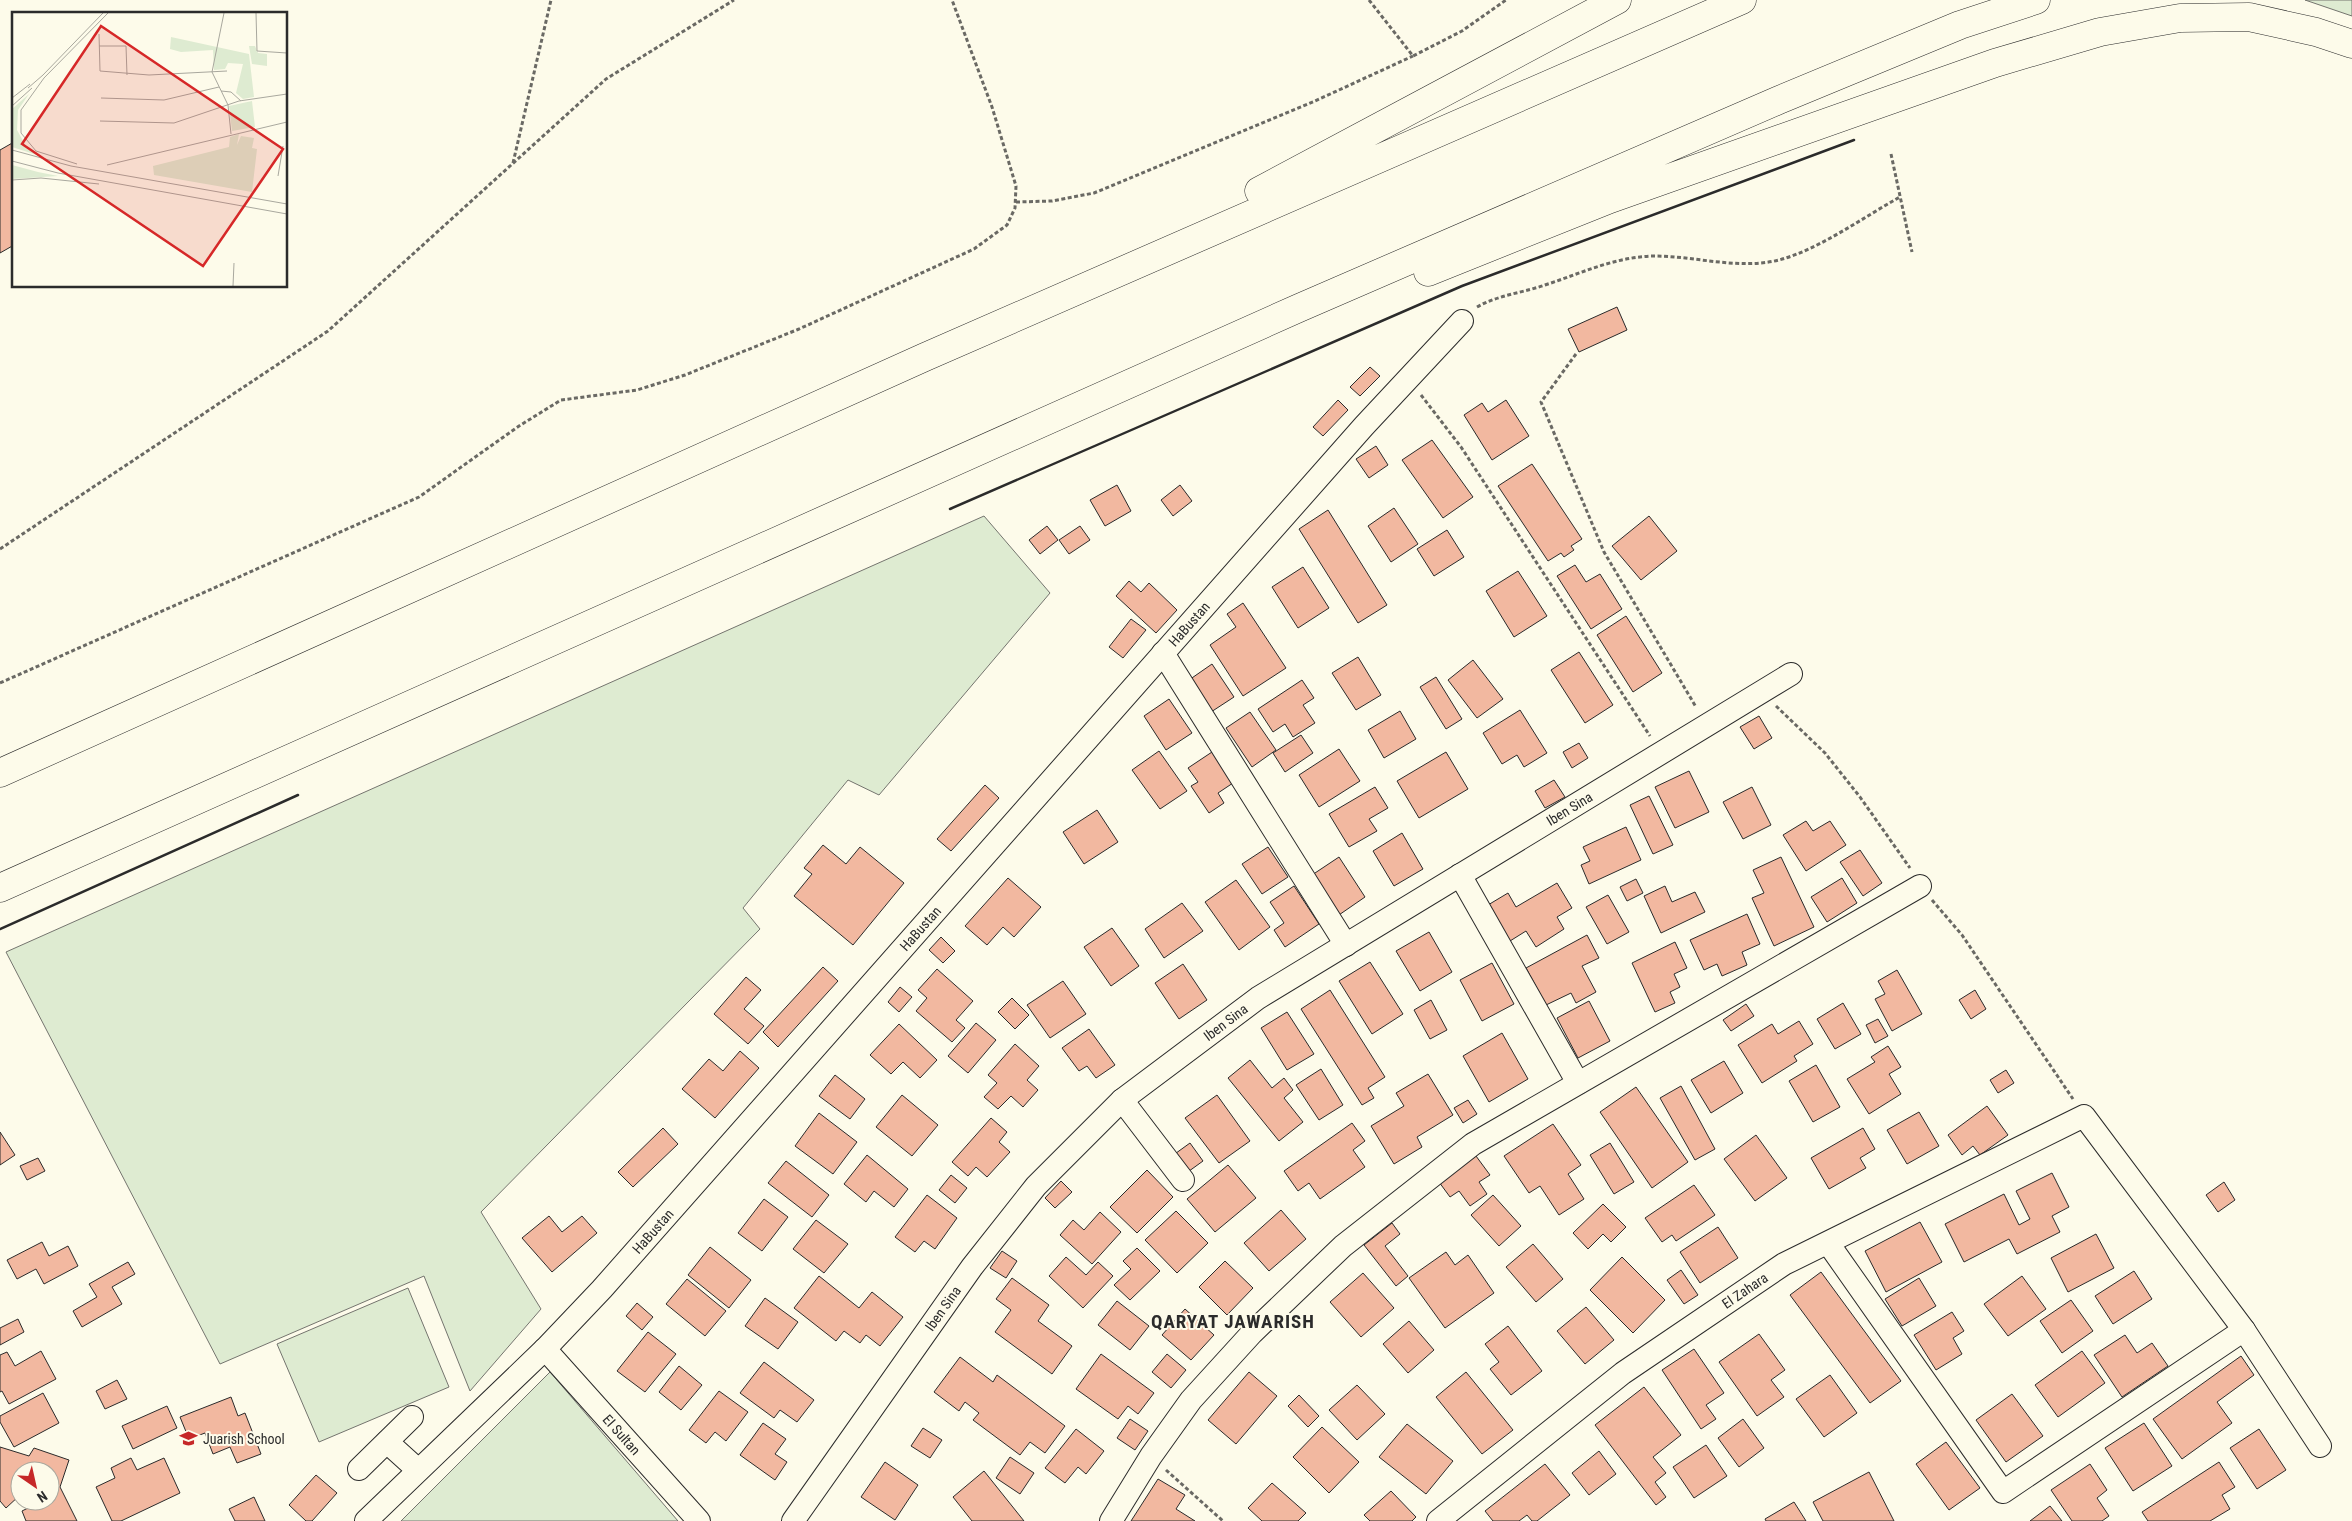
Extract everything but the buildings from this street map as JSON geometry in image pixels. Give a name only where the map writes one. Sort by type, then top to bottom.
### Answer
[{"type":"highway","points":[[1066,294],[1617,0]]},
{"type":"highway","points":[[0,773],[1066,294],[1742,0]]},
{"type":"highway","points":[[0,888],[1308,304],[1778,100],[1960,26],[2036,0]]},
{"type":"highway","points":[[1008,439],[1610,199],[1996,63],[2100,32],[2180,18],[2249,17],[2316,32],[2352,44]]},
{"type":"street","name":"HaBustan","points":[[366,1521],[545,1349],[602,1289],[1163,653],[1462,321]]},
{"type":"street","points":[[1163,653],[1346,944]]},
{"type":"street","name":"Iben Sina","points":[[793,1521],[990,1245],[1036,1186],[1122,1100],[1258,998],[1791,674]]},
{"type":"street","points":[[1460,875],[1578,1083]]},
{"type":"street","points":[[1111,1521],[1151,1456],[1191,1400],[1240,1346],[1343,1246],[1473,1144],[1920,886]]},
{"type":"street","points":[[1122,1100],[1183,1180]]},
{"type":"street","name":"El Zahara","points":[[1438,1521],[1624,1373],[1784,1264],[2084,1116],[2244,1330]]},
{"type":"street","points":[[1828,1243],[2003,1492],[2244,1330],[2320,1446]]},
{"type":"street","name":"El Sultan","points":[[545,1349],[699,1521]]},
{"type":"street","points":[[359,1469],[412,1417]]},
{"type":"street","points":[[387,1442],[418,1470]]},
{"type":"path","points":[[513,163],[551,0]]},
{"type":"path","points":[[0,549],[328,331],[606,79],[734,0]]},
{"type":"path","points":[[0,682],[419,497],[519,426],[561,400],[637,390],[685,375],[799,329],[974,249],[1006,225],[1015,208],[1016,186],[992,107],[952,0]]},
{"type":"path","points":[[1369,0],[1413,56]]},
{"type":"path","points":[[1016,202],[1052,201],[1094,193],[1315,101],[1413,56],[1462,31],[1506,0]]},
{"type":"path","points":[[1891,154],[1912,252]]},
{"type":"path","points":[[1462,321],[1474,309],[1491,299],[1546,285],[1627,258],[1656,256],[1728,262],[1778,260],[1802,252],[1900,198]]},
{"type":"path","points":[[1576,354],[1542,402],[1604,552],[1707,725]]},
{"type":"path","points":[[1408,379],[1461,447],[1661,753]]},
{"type":"path","points":[[1151,1456],[1223,1521]]},
{"type":"green space","points":[[2305,0],[2352,0],[2352,16],[2349,15]]},
{"type":"green space","points":[[984,516],[1050,593],[879,795],[848,780],[743,908],[760,929],[481,1212],[541,1309],[470,1391],[424,1276],[220,1364],[6,952]]},
{"type":"green space","points":[[408,1288],[449,1387],[319,1442],[277,1344]]},
{"type":"green space","points":[[550,1372],[678,1521],[401,1521]]},
{"type":"wall","points":[[950,509],[1462,286],[1854,140]]},
{"type":"wall","points":[[0,929],[298,795]]},
{"type":"place","name":"Juarish School","points":[[189,1439]]},
{"type":"district","name":"QARYAT JAWARISH","points":[[1233,1321]]}]
